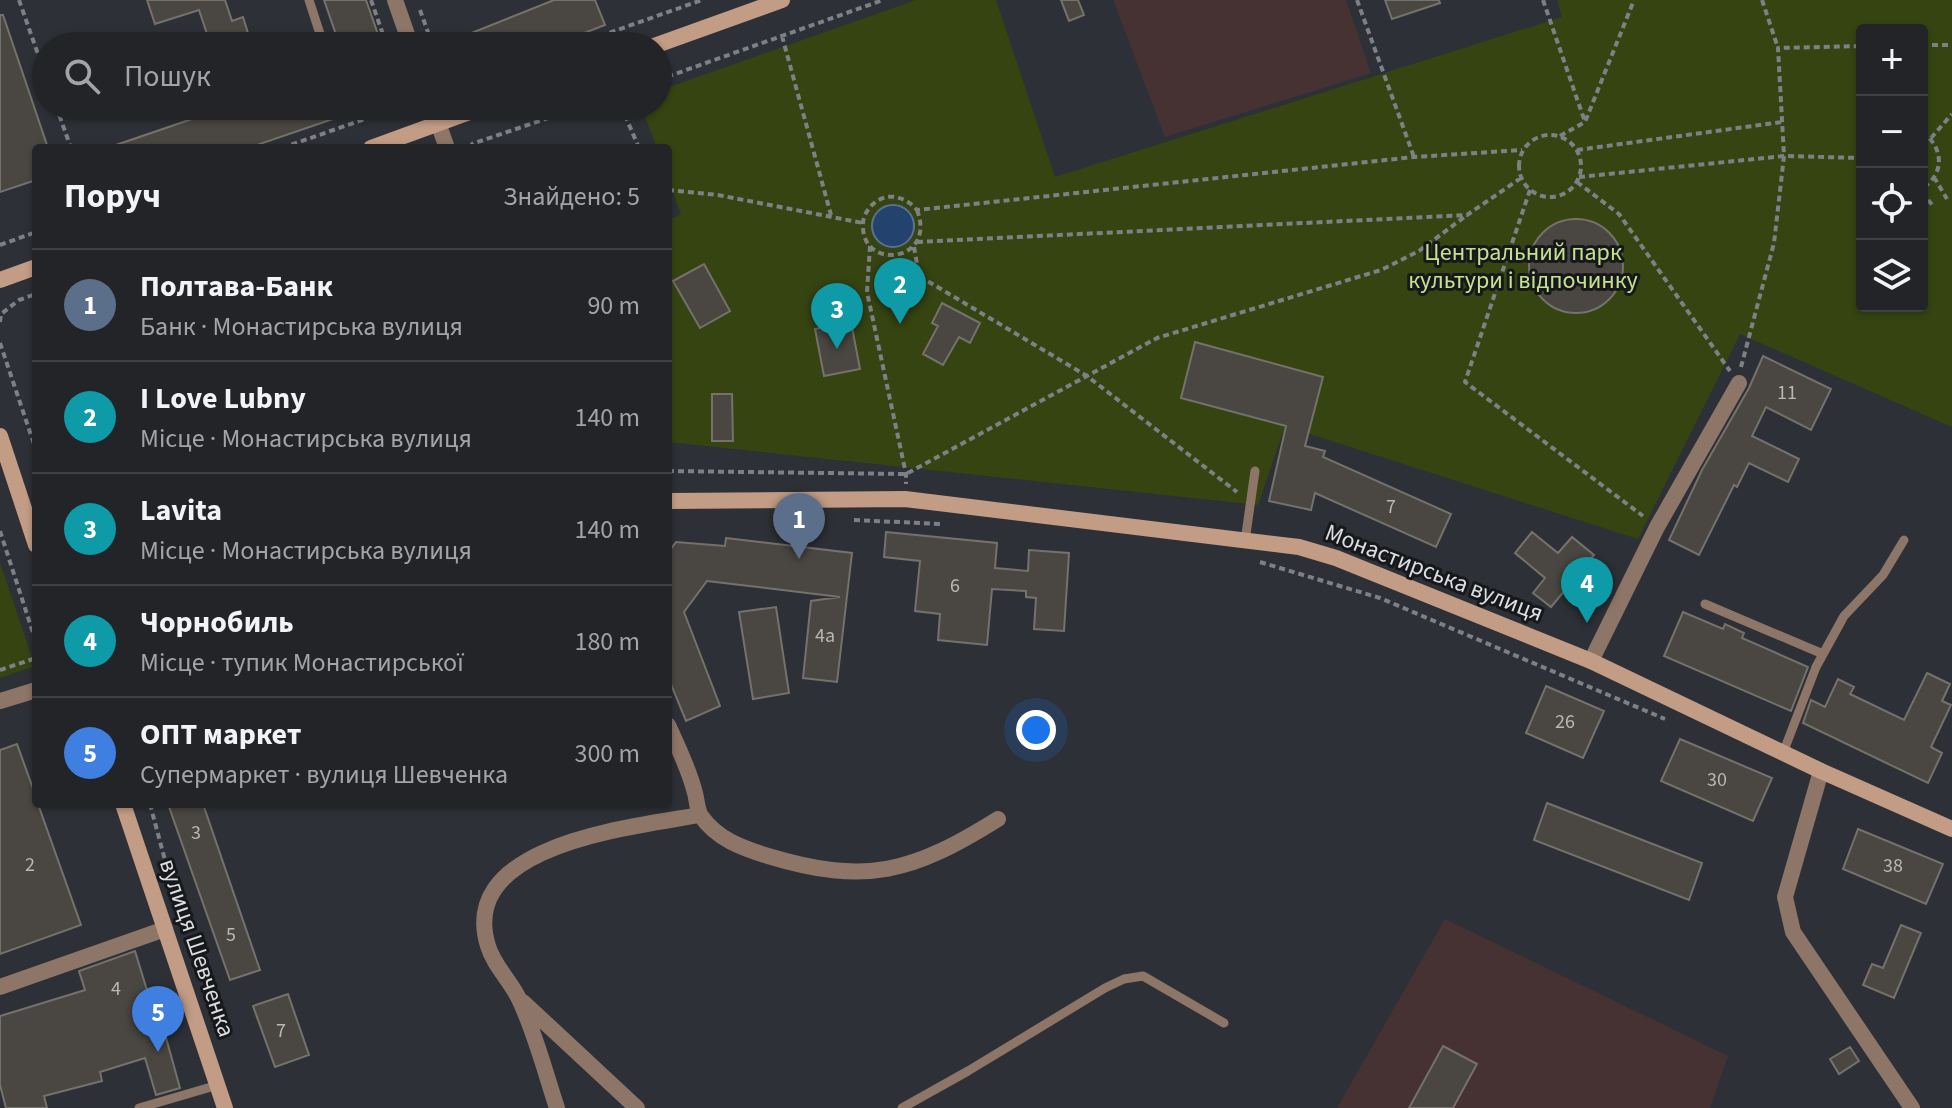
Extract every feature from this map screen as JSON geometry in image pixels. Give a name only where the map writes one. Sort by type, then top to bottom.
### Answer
[{"type":"main road","points":[[672,40],[782,0]]},
{"type":"main road","points":[[382,144],[446,120]]},
{"type":"main road","points":[[0,280],[32,268]]},
{"type":"main road","points":[[0,436],[32,533]]},
{"type":"main road","name":"Монастирська вулиця","points":[[672,501],[905,499],[1299,547],[1336,558],[1591,661],[1821,771],[1952,829]]},
{"type":"main road","name":"вулиця Шевченка","points":[[124,808],[225,1108]]},
{"type":"street","points":[[395,0],[406,32]]},
{"type":"street","points":[[437,120],[446,144]]},
{"type":"street","points":[[1591,661],[1657,527],[1739,383]]},
{"type":"street","points":[[0,701],[32,691]]},
{"type":"street","points":[[672,734],[691,779],[699,815],[733,845],[776,858],[842,872],[872,871],[926,859],[960,843],[998,819]]},
{"type":"street","points":[[1821,771],[1785,897],[1793,932],[1912,1108]]},
{"type":"street","points":[[557,1108],[519,998],[494,959],[486,935],[491,896],[507,875],[555,845],[699,815]]},
{"type":"street","points":[[0,987],[165,929]]},
{"type":"street","points":[[519,998],[637,1108]]},
{"type":"lane","points":[[309,0],[319,32]]},
{"type":"lane","points":[[1245,541],[1255,471]]},
{"type":"lane","points":[[1783,753],[1823,654],[1844,616],[1883,575],[1904,540]]},
{"type":"lane","points":[[1705,604],[1823,654]]},
{"type":"lane","points":[[902,1108],[1124,979],[1143,976],[1224,1023]]},
{"type":"lane","points":[[139,1108],[218,1085]]},
{"type":"path","points":[[19,0],[32,37]]},
{"type":"path","points":[[371,0],[382,32]]},
{"type":"path","points":[[416,0],[428,32]]},
{"type":"path","points":[[612,32],[702,0]]},
{"type":"path","points":[[672,75],[883,0]]},
{"type":"path","points":[[1357,0],[1414,157]]},
{"type":"path","points":[[1543,0],[1585,122]]},
{"type":"path","points":[[1634,0],[1585,122],[1560,136],[1539,136],[1522,150],[1519,160],[1521,178],[1530,190],[1539,195],[1560,195],[1578,179],[1784,156],[1856,158]]},
{"type":"path","points":[[1739,383],[1745,345],[1774,243],[1784,156],[1778,48],[1762,0]]},
{"type":"path","points":[[782,36],[831,215]]},
{"type":"path","points":[[1928,45],[1952,45]]},
{"type":"path","points":[[1778,48],[1856,46]]},
{"type":"path","points":[[1931,138],[1952,114]]},
{"type":"path","points":[[61,120],[70,144]]},
{"type":"path","points":[[293,144],[362,120]]},
{"type":"path","points":[[472,144],[542,120]]},
{"type":"path","points":[[627,120],[637,144]]},
{"type":"path","points":[[1577,150],[1782,122]]},
{"type":"path","points":[[1560,136],[1577,150],[1581,160],[1578,179]]},
{"type":"path","points":[[1928,136],[1938,148],[1940,162],[1928,184]]},
{"type":"path","points":[[917,210],[1414,157],[1522,150]]},
{"type":"path","points":[[1934,177],[1947,199]]},
{"type":"path","points":[[672,471],[906,474],[1157,338],[1381,270],[1419,251],[1521,178]]},
{"type":"path","points":[[1578,179],[1619,214],[1739,383]]},
{"type":"path","points":[[672,190],[718,195],[863,223]]},
{"type":"path","points":[[1530,190],[1465,382],[1657,527]]},
{"type":"path","points":[[905,499],[906,474],[867,292],[870,246],[863,232],[863,223],[865,213],[883,198],[903,199],[917,210],[921,220],[921,231],[915,244],[919,276],[1087,376],[1252,504]]},
{"type":"path","points":[[1928,199],[1933,206]]},
{"type":"path","points":[[870,246],[886,255],[896,255],[915,244],[1467,215]]},
{"type":"path","points":[[0,245],[32,233]]},
{"type":"path","points":[[0,322],[1,314],[19,300],[32,295]]},
{"type":"path","points":[[0,343],[32,438]]},
{"type":"path","points":[[844,519],[953,524]]},
{"type":"path","points":[[0,531],[32,630]]},
{"type":"path","points":[[1250,559],[1380,598],[1669,720]]},
{"type":"path","points":[[0,670],[32,659]]},
{"type":"shaded area","points":[[1113,0],[1346,0],[1371,73],[1165,137]]},
{"type":"shaded area","points":[[1445,919],[1728,1056],[1710,1108],[1337,1108]]},
{"type":"green space","name":"Центральний парк культури і відпочинку","points":[[916,0],[996,0],[1055,177],[1562,17],[1557,0],[1952,0],[1952,427],[1740,334],[1638,539],[1285,426],[1258,505],[672,442],[672,218],[681,214],[672,190],[672,144],[655,144],[646,120],[672,120],[672,86]]},
{"type":"green space","points":[[0,563],[32,657],[32,667],[0,678]]},
{"type":"water","points":[[893,205],[908,211],[914,226],[908,241],[893,247],[878,241],[872,226],[878,211]]},
{"type":"building","points":[[147,0],[225,0],[232,21],[243,17],[248,32],[206,32],[199,10],[155,24]]},
{"type":"building","points":[[324,0],[366,0],[377,32],[335,32]]},
{"type":"building","points":[[554,0],[595,0],[605,25],[587,32],[474,32]]},
{"type":"building","points":[[1061,0],[1078,0],[1084,15],[1069,21]]},
{"type":"building","points":[[1385,0],[1439,0],[1440,3],[1392,19]]},
{"type":"building","points":[[0,15],[3,15],[32,101],[32,120],[39,120],[47,144],[32,144],[32,181],[0,192]]},
{"type":"building","points":[[189,120],[330,120],[260,144],[119,144]]},
{"type":"building","points":[[1567,219],[1585,219],[1610,232],[1620,248],[1623,266],[1620,284],[1610,300],[1585,313],[1567,313],[1542,300],[1529,275],[1529,257],[1542,232]]},
{"type":"building","points":[[704,264],[730,311],[700,328],[673,281]]},
{"type":"building","points":[[942,303],[980,323],[970,343],[959,337],[943,365],[923,354],[938,326],[932,323]]},
{"type":"building","points":[[851,322],[860,369],[824,376],[815,329]]},
{"type":"building","points":[[1195,342],[1323,377],[1305,446],[1325,451],[1323,457],[1451,514],[1436,547],[1315,493],[1311,510],[1269,501],[1286,426],[1181,398]]},
{"type":"building","points":[[1763,356],[1831,389],[1811,430],[1766,407],[1752,436],[1799,459],[1788,482],[1749,463],[1737,487],[1734,485],[1699,555],[1669,540],[1702,470],[1749,388]]},
{"type":"building","points":[[712,394],[732,394],[733,441],[712,441]]},
{"type":"building","points":[[886,532],[997,543],[995,568],[1028,571],[1029,550],[1069,553],[1064,631],[1034,629],[1036,598],[1026,597],[1026,591],[992,589],[987,645],[938,640],[940,614],[915,611],[920,561],[884,557]]},
{"type":"building","points":[[1532,532],[1558,553],[1572,537],[1594,555],[1551,607],[1533,593],[1545,578],[1515,553]]},
{"type":"building","points":[[726,538],[852,553],[837,682],[803,678],[811,601],[840,597],[707,581],[684,612],[720,706],[686,721],[672,687],[672,548],[676,542],[725,546]]},
{"type":"building","points":[[776,607],[789,693],[753,699],[739,612]]},
{"type":"building","points":[[1683,612],[1723,629],[1725,624],[1744,633],[1742,638],[1808,667],[1791,711],[1664,656]]},
{"type":"building","points":[[1927,673],[1950,684],[1942,701],[1951,705],[1931,747],[1942,753],[1928,783],[1803,723],[1811,700],[1825,707],[1838,679],[1854,687],[1850,694],[1904,720]]},
{"type":"building","points":[[1546,686],[1604,711],[1583,758],[1526,733]]},
{"type":"building","points":[[1680,739],[1772,778],[1753,821],[1661,781]]},
{"type":"building","points":[[17,744],[32,786],[32,808],[39,808],[81,925],[0,954],[0,750]]},
{"type":"building","points":[[1547,803],[1702,863],[1689,900],[1534,840]]},
{"type":"building","points":[[169,808],[204,808],[260,970],[230,980]]},
{"type":"building","points":[[1858,829],[1943,864],[1926,904],[1843,869]]},
{"type":"building","points":[[1901,925],[1921,933],[1894,998],[1863,985],[1872,964],[1883,968]]},
{"type":"building","points":[[135,951],[161,1036],[165,1034],[180,1088],[156,1095],[145,1058],[100,1072],[102,1081],[44,1096],[47,1108],[6,1108],[0,1085],[0,1016],[85,990],[79,971]]},
{"type":"building","points":[[288,994],[309,1055],[275,1067],[253,1006]]},
{"type":"building","points":[[1443,1046],[1477,1064],[1453,1108],[1409,1108]]},
{"type":"building","points":[[1850,1047],[1859,1061],[1839,1074],[1830,1059]]},
{"type":"place","name":"I Love Lubny","points":[[900,324]]},
{"type":"place","name":"Lavita","points":[[837,349]]},
{"type":"place","name":"Полтава-Банк","points":[[799,559]]},
{"type":"place","name":"Чорнобиль","points":[[1587,623]]},
{"type":"place","name":"ОПТ маркет","points":[[158,1052]]}]
